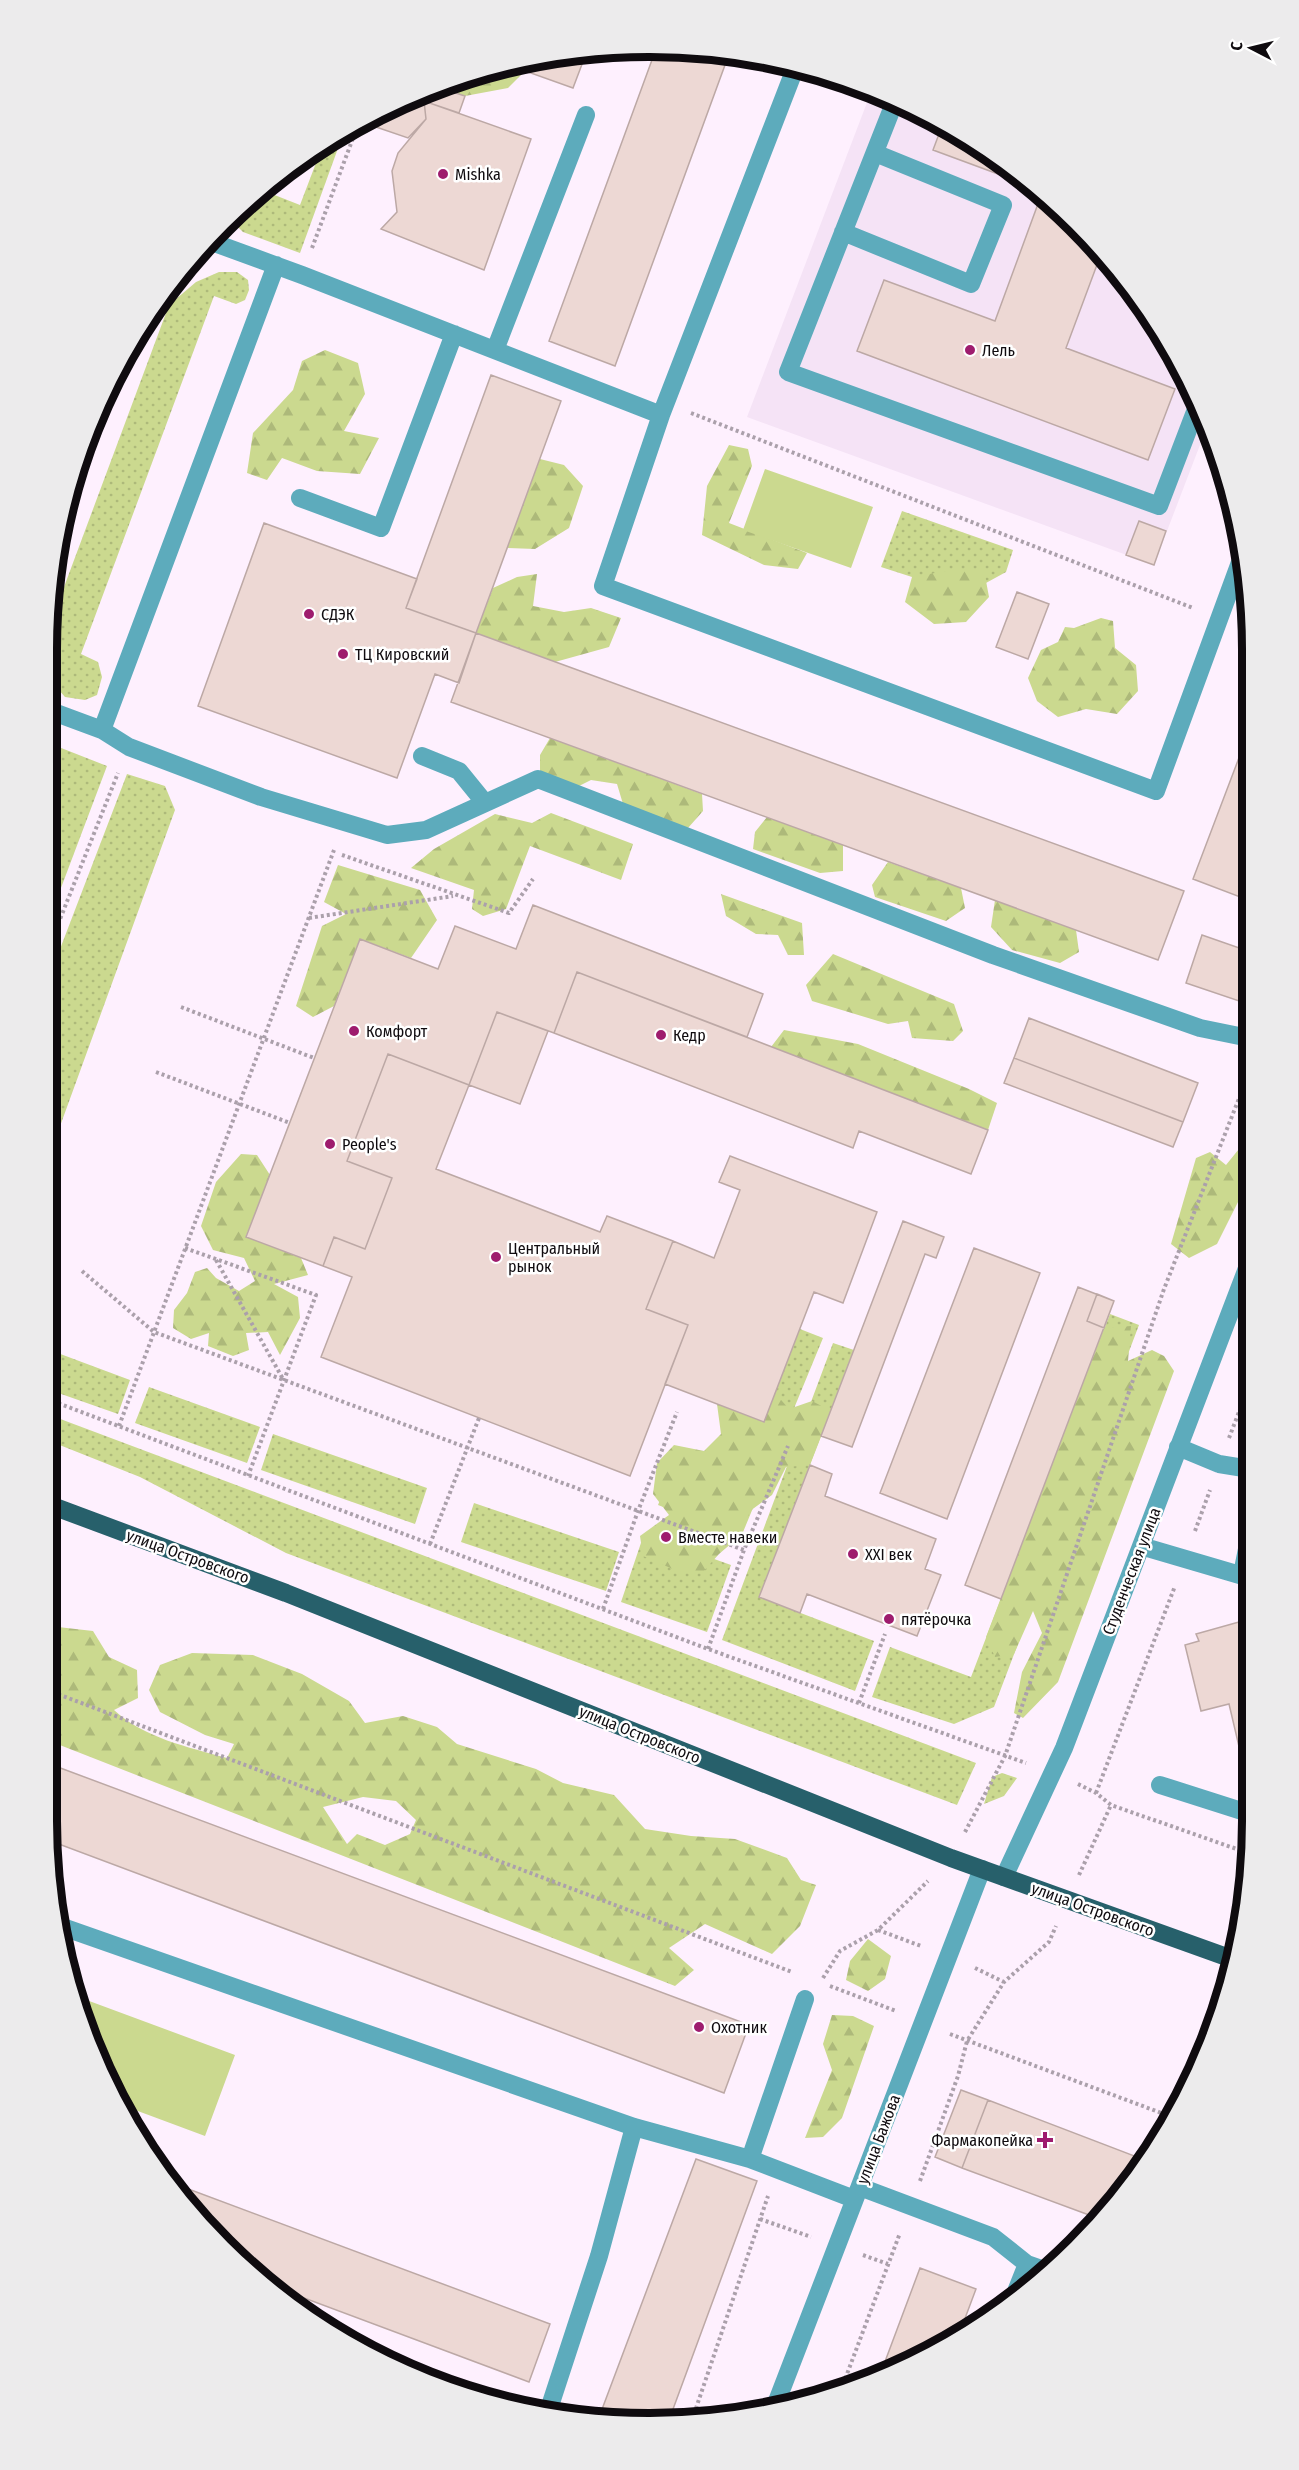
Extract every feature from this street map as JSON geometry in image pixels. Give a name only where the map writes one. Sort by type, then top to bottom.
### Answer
[{"type":"main road","name":"улица Островского","points":[[57,1508],[286,1593],[951,1858],[1226,1957]]},
{"type":"street","points":[[793,75],[664,409],[603,586],[1156,791],[1237,571]]},
{"type":"street","points":[[892,109],[788,372],[1159,506],[1194,415]]},
{"type":"street","points":[[495,350],[586,115]]},
{"type":"street","points":[[843,232],[971,284],[1003,205],[875,153]]},
{"type":"street","points":[[217,245],[495,350],[664,409]]},
{"type":"street","points":[[102,730],[276,266]]},
{"type":"street","points":[[300,498],[381,528],[454,334]]},
{"type":"street","points":[[57,713],[102,730],[129,747],[261,797],[387,835],[426,830],[538,779],[993,955],[1200,1028],[1242,1037]]},
{"type":"street","points":[[422,756],[459,771],[485,803]]},
{"type":"street","name":"Студенческая улица","points":[[1004,1877],[1054,1773],[1242,1281]]},
{"type":"street","points":[[1178,1447],[1219,1464],[1242,1468]]},
{"type":"street","points":[[1141,1546],[1242,1575]]},
{"type":"street","points":[[1160,1785],[1242,1811]]},
{"type":"street","name":"улица Бажова","points":[[778,2399],[982,1869]]},
{"type":"street","points":[[67,1928],[634,2127],[750,2159],[777,2170],[857,2193],[910,2206],[993,2237],[1027,2264],[1038,2268]]},
{"type":"street","points":[[750,2159],[806,1999]]},
{"type":"street","points":[[550,2405],[599,2256],[634,2127]]},
{"type":"street","points":[[1019,2283],[1027,2264]]},
{"type":"path","points":[[664,409],[1219,618]]},
{"type":"path","points":[[57,927],[129,747]]},
{"type":"path","points":[[120,1426],[345,823]]},
{"type":"path","points":[[333,852],[509,913],[533,879]]},
{"type":"path","points":[[308,918],[456,895]]},
{"type":"path","points":[[181,1007],[314,1058]]},
{"type":"path","points":[[156,1072],[240,1102],[290,1123]]},
{"type":"path","points":[[806,1999],[820,1983],[840,1951],[878,1930],[951,1858],[1005,1756],[1164,1289],[1242,1090]]},
{"type":"path","points":[[185,1248],[316,1295],[248,1476]]},
{"type":"path","points":[[215,1259],[283,1380]]},
{"type":"path","points":[[82,1271],[154,1332],[744,1550]]},
{"type":"path","points":[[57,1403],[708,1649],[1054,1773],[1096,1793],[1111,1805],[1241,1851]]},
{"type":"path","points":[[603,1609],[638,1511],[678,1412]]},
{"type":"path","points":[[430,1544],[479,1418]]},
{"type":"path","points":[[708,1649],[744,1550],[788,1446]]},
{"type":"path","points":[[859,1703],[885,1634]]},
{"type":"path","points":[[57,1694],[1164,2114]]},
{"type":"path","points":[[845,2380],[958,2076],[967,2041],[1004,1982],[1049,1942],[1111,1805]]},
{"type":"path","points":[[695,2411],[777,2170]]},
{"type":"shaded area","name":"Лель","points":[[868,99],[912,118],[979,157],[1010,179],[1068,231],[1120,289],[1142,320],[1181,387],[1203,438],[1154,565],[747,417]]},
{"type":"green space","points":[[525,71],[508,88],[465,96],[450,91],[496,77]]},
{"type":"green space","points":[[339,145],[300,253],[243,232],[237,226],[272,193],[300,205],[316,163],[313,162]]},
{"type":"green space","points":[[219,272],[237,272],[248,280],[249,290],[245,300],[236,304],[214,296],[81,654],[98,662],[102,677],[97,695],[85,700],[65,697],[57,688],[59,600],[169,305],[196,282]]},
{"type":"green space","points":[[325,350],[358,363],[365,394],[344,431],[379,438],[360,474],[317,471],[282,458],[267,480],[247,473],[253,433],[293,390],[302,361]]},
{"type":"green space","points":[[729,445],[748,449],[752,466],[729,523],[807,553],[798,569],[764,565],[702,535],[707,486]]},
{"type":"green space","points":[[540,459],[564,465],[583,486],[569,528],[535,549],[507,548]]},
{"type":"green space","points":[[765,469],[873,507],[851,568],[743,530]]},
{"type":"green space","points":[[902,511],[1013,550],[1006,572],[975,589],[912,577],[881,567]]},
{"type":"green space","points":[[958,569],[984,570],[989,597],[966,622],[934,624],[905,602],[912,577]]},
{"type":"green space","points":[[537,574],[533,606],[564,612],[591,608],[621,618],[609,647],[555,662],[476,633],[493,588],[517,577]]},
{"type":"green space","points":[[1101,618],[1113,621],[1115,648],[1136,665],[1138,691],[1117,714],[1086,709],[1058,717],[1037,701],[1028,678],[1041,650],[1058,642],[1065,627],[1074,628]]},
{"type":"green space","points":[[550,738],[702,794],[703,811],[688,828],[623,804],[617,784],[591,780],[571,790],[540,773],[540,755]]},
{"type":"green space","points":[[57,746],[107,766],[57,898]]},
{"type":"green space","points":[[127,774],[165,786],[175,810],[57,1134],[57,957]]},
{"type":"green space","points":[[551,813],[633,844],[621,880],[530,846],[506,909],[483,916],[472,909],[474,890],[411,868],[434,849],[495,814],[532,823]]},
{"type":"green space","points":[[767,817],[843,845],[843,871],[820,873],[753,849],[755,832]]},
{"type":"green space","points":[[888,862],[961,888],[965,908],[946,921],[875,897],[872,885]]},
{"type":"green space","points":[[338,865],[420,890],[437,920],[411,958],[360,939],[334,1006],[313,1017],[296,1006],[322,926],[346,914],[324,902]]},
{"type":"green space","points":[[721,894],[802,923],[804,955],[788,955],[778,935],[756,934],[726,916]]},
{"type":"green space","points":[[995,900],[1076,930],[1079,952],[1060,963],[1012,950],[991,927]]},
{"type":"green space","points":[[833,954],[954,1004],[963,1031],[953,1041],[912,1038],[908,1021],[888,1024],[812,1001],[806,985]]},
{"type":"green space","points":[[784,1030],[858,1044],[969,1089],[997,1103],[988,1130],[771,1047]]},
{"type":"green space","points":[[1242,1109],[1242,1137],[1239,1116]]},
{"type":"green space","points":[[1242,1145],[1242,1194],[1217,1244],[1189,1258],[1171,1244],[1196,1158],[1210,1152],[1226,1165]]},
{"type":"green space","points":[[241,1154],[257,1155],[270,1175],[246,1236],[301,1258],[308,1275],[274,1284],[298,1297],[300,1318],[280,1355],[268,1332],[246,1333],[249,1350],[233,1356],[208,1346],[209,1333],[191,1339],[173,1328],[174,1310],[187,1293],[195,1272],[207,1268],[216,1278],[239,1291],[255,1281],[244,1258],[213,1250],[201,1226],[216,1182]]},
{"type":"green space","points":[[1110,1314],[1139,1325],[994,1707],[954,1724],[872,1697],[890,1647],[971,1677]]},
{"type":"green space","points":[[1131,1326],[1128,1361],[1152,1350],[1164,1356],[1174,1371],[1058,1682],[1023,1718],[1014,1713],[1022,1672],[1042,1633],[1033,1611],[1014,1654],[995,1657],[986,1637],[1104,1328]]},
{"type":"green space","points":[[800,1329],[823,1338],[741,1537],[658,1505],[678,1454],[741,1476]]},
{"type":"green space","points":[[833,1343],[854,1350],[759,1597],[874,1641],[855,1691],[722,1640]]},
{"type":"green space","points":[[57,1353],[130,1380],[118,1414],[57,1393]]},
{"type":"green space","points":[[149,1387],[260,1427],[247,1463],[135,1423]]},
{"type":"green space","points":[[775,1393],[789,1409],[812,1401],[831,1411],[810,1465],[786,1467],[772,1495],[750,1511],[740,1536],[702,1573],[682,1573],[643,1556],[640,1536],[669,1515],[653,1494],[657,1463],[674,1445],[704,1451],[721,1434],[717,1404],[764,1422]]},
{"type":"green space","points":[[57,1418],[976,1763],[957,1805],[286,1553],[140,1477],[57,1444]]},
{"type":"green space","points":[[273,1434],[427,1488],[415,1524],[261,1470]]},
{"type":"green space","points":[[474,1503],[619,1552],[606,1591],[461,1542]]},
{"type":"green space","points":[[644,1534],[731,1565],[707,1632],[621,1602]]},
{"type":"green space","points":[[57,1627],[93,1631],[109,1657],[137,1670],[138,1698],[114,1710],[139,1728],[182,1745],[227,1758],[234,1744],[205,1735],[160,1712],[149,1690],[160,1665],[192,1653],[253,1655],[302,1674],[349,1701],[365,1723],[403,1716],[437,1727],[457,1744],[536,1769],[563,1783],[614,1795],[645,1829],[691,1836],[735,1839],[787,1858],[801,1880],[816,1885],[800,1926],[772,1954],[705,1924],[669,1948],[694,1970],[675,1986],[57,1744]],"holes":[[[363,1797],[396,1801],[416,1820],[410,1834],[385,1845],[357,1834],[347,1844],[323,1807]]]},
{"type":"green space","points":[[1002,1773],[1017,1778],[1004,1796],[984,1804],[992,1777]]},
{"type":"green space","points":[[868,1939],[891,1956],[885,1979],[868,1991],[846,1980],[850,1961]]},
{"type":"green space","points":[[85,1999],[235,2055],[205,2136],[132,2109],[102,2047]]},
{"type":"green space","points":[[832,2015],[853,2016],[874,2026],[842,2118],[823,2137],[805,2138],[832,2070],[823,2044]]},
{"type":"building","points":[[653,57],[726,62],[615,366],[549,341]]},
{"type":"building","points":[[583,61],[573,88],[524,70]]},
{"type":"building","points":[[450,91],[465,96],[459,113],[425,101]]},
{"type":"building","points":[[425,101],[531,139],[484,270],[381,229],[397,212],[392,171],[398,153],[426,119]]},
{"type":"building","points":[[424,102],[426,119],[408,138],[376,127],[377,123],[387,118]]},
{"type":"building","points":[[940,133],[1008,178],[933,150]]},
{"type":"building","points":[[1038,203],[1098,262],[1066,348],[1175,389],[1148,460],[857,351],[884,280],[995,321]]},
{"type":"building","points":[[491,375],[561,401],[476,633],[406,608]]},
{"type":"building","points":[[1139,521],[1166,531],[1154,565],[1126,555]]},
{"type":"building","name":"ТЦ Кировский","points":[[264,523],[417,579],[406,608],[476,633],[459,683],[435,674],[397,778],[198,706]]},
{"type":"building","points":[[1017,592],[1049,604],[1028,659],[996,647]]},
{"type":"building","points":[[476,633],[1184,891],[1158,960],[451,702]]},
{"type":"building","points":[[1242,750],[1242,898],[1193,879]]},
{"type":"building","points":[[533,905],[763,994],[747,1037],[577,972],[554,1033],[497,1012],[469,1085],[388,1054],[347,1161],[392,1178],[365,1249],[334,1237],[323,1266],[246,1237],[360,939],[438,969],[455,926],[516,949]]},
{"type":"building","points":[[1202,935],[1242,949],[1242,1002],[1186,983]]},
{"type":"building","points":[[577,972],[988,1130],[971,1174],[859,1131],[853,1148],[554,1033]]},
{"type":"building","points":[[497,1012],[548,1031],[520,1104],[469,1085]]},
{"type":"building","points":[[1029,1018],[1198,1083],[1183,1122],[1014,1058]]},
{"type":"building","name":"Центральный рынок","points":[[388,1054],[469,1085],[436,1169],[600,1232],[607,1216],[673,1241],[646,1309],[688,1325],[630,1476],[321,1357],[352,1277],[323,1266],[334,1237],[365,1249],[392,1178],[347,1161]]},
{"type":"building","points":[[1014,1058],[1183,1122],[1173,1147],[1004,1083]]},
{"type":"building","points":[[730,1156],[877,1212],[843,1303],[814,1292],[764,1422],[665,1384],[688,1325],[646,1309],[673,1241],[714,1258],[740,1190],[719,1182]]},
{"type":"building","points":[[903,1221],[944,1237],[936,1258],[925,1254],[852,1447],[821,1436]]},
{"type":"building","points":[[974,1248],[1040,1273],[947,1519],[880,1493]]},
{"type":"building","points":[[1078,1287],[1114,1301],[1001,1599],[965,1585]]},
{"type":"building","points":[[1097,1294],[1114,1301],[1104,1328],[1087,1321]]},
{"type":"building","name":"XXI век","points":[[810,1465],[832,1474],[825,1496],[936,1539],[925,1569],[941,1575],[917,1636],[807,1594],[800,1613],[759,1597]]},
{"type":"building","points":[[1242,1621],[1242,1755],[1229,1704],[1201,1711],[1185,1645],[1199,1641],[1196,1634]]},
{"type":"building","points":[[57,1767],[749,2025],[724,2093],[58,1844]]},
{"type":"building","points":[[961,2090],[988,2100],[962,2168],[935,2157]]},
{"type":"building","points":[[988,2100],[1137,2157],[1091,2216],[962,2168]]},
{"type":"building","points":[[696,2159],[757,2181],[672,2412],[601,2411]]},
{"type":"building","points":[[184,2188],[550,2324],[529,2382],[293,2294],[231,2239]]},
{"type":"building","points":[[920,2268],[976,2289],[963,2323],[912,2352],[884,2364]]},
{"type":"place","name":"Mishka","points":[[443,174]]},
{"type":"place","name":"Лель","points":[[970,350]]},
{"type":"place","name":"СДЭК","points":[[309,614]]},
{"type":"place","name":"ТЦ Кировский","points":[[343,654]]},
{"type":"place","name":"Комфорт","points":[[354,1031]]},
{"type":"place","name":"Кедр","points":[[661,1035]]},
{"type":"place","name":"People's","points":[[330,1144]]},
{"type":"place","name":"Центральный рынок","points":[[496,1257]]},
{"type":"place","name":"Вместе навеки","points":[[666,1537]]},
{"type":"place","name":"XXI век","points":[[853,1554]]},
{"type":"place","name":"пятёрочка","points":[[889,1619]]},
{"type":"place","name":"Охотник","points":[[699,2027]]},
{"type":"place","name":"Фармакопейка","points":[[1045,2140]]}]
